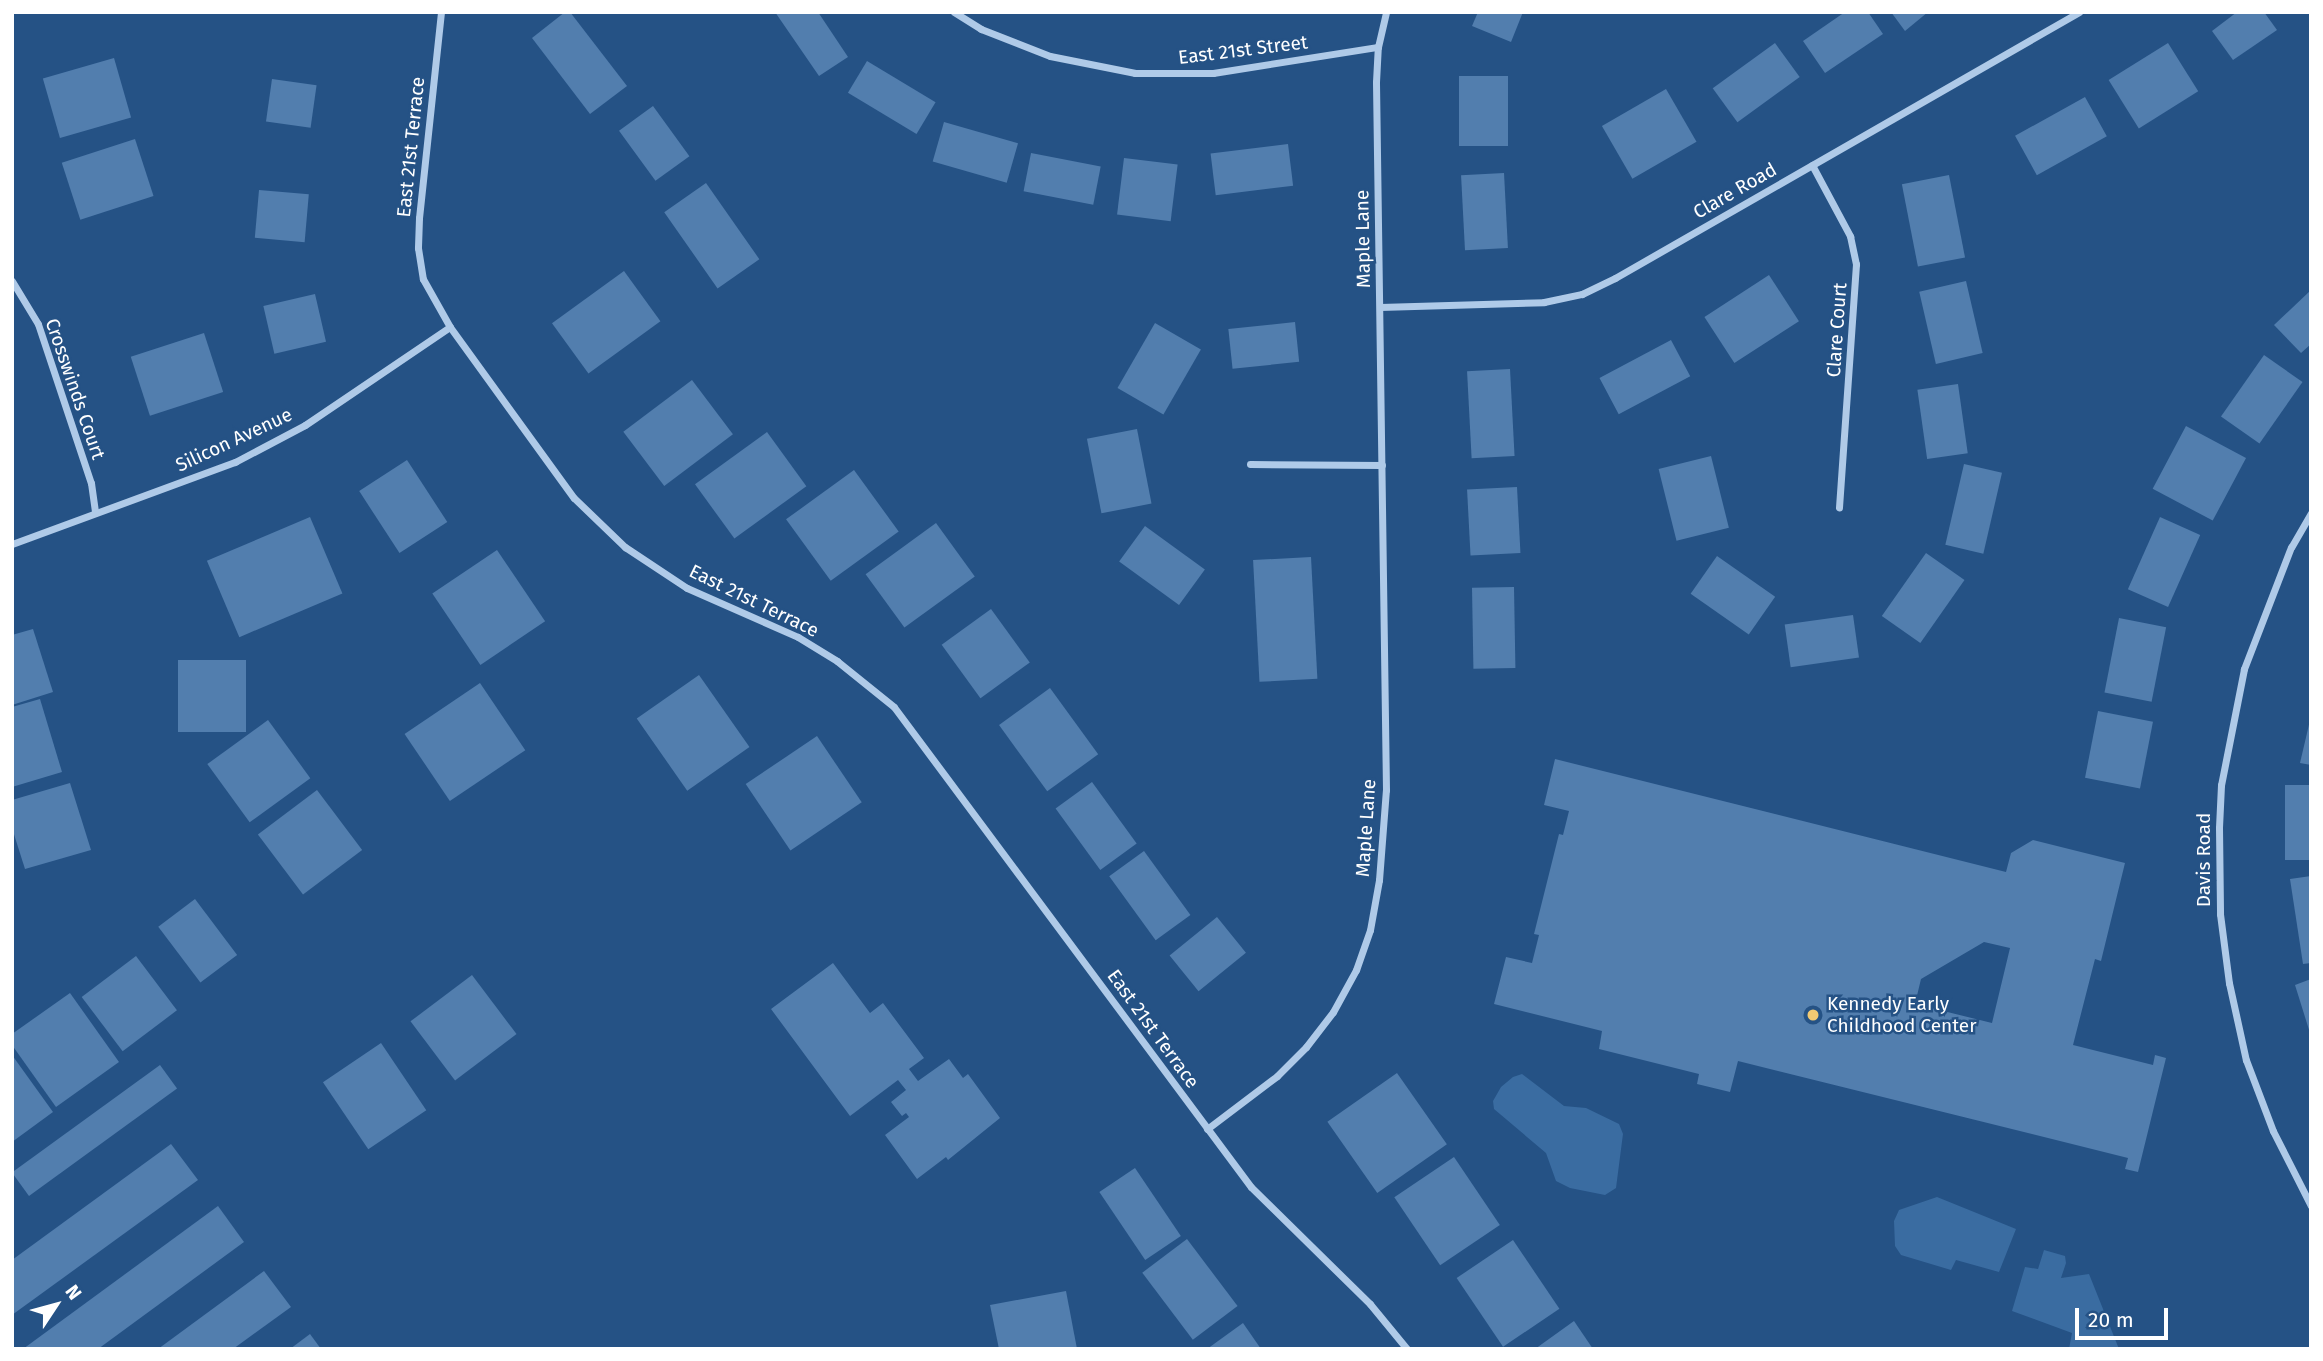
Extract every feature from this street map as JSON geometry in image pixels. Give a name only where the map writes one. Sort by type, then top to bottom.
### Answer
[{"type":"street","name":"East 21st Terrace","points":[[440,12],[418,248],[423,279],[450,327],[574,498],[625,547],[687,588],[798,637],[837,661],[894,706],[1251,1187],[1370,1304],[1407,1349]]},
{"type":"street","name":"East 21st Street","points":[[954,12],[981,29],[1050,55],[1135,73],[1213,73],[1378,47]]},
{"type":"street","name":"Maple Lane","points":[[1208,1129],[1277,1076],[1306,1047],[1333,1012],[1356,970],[1370,930],[1379,880],[1386,790],[1378,47],[1386,12]]},
{"type":"street","name":"Clare Road","points":[[1380,307],[1544,302],[1582,294],[1615,278],[2079,12]]},
{"type":"street","name":"Clare Court","points":[[1812,165],[1850,236],[1856,264],[1839,506]]},
{"type":"street","name":"Crosswinds Court","points":[[12,281],[38,324],[91,483],[95,513]]},
{"type":"street","name":"Silicon Avenue","points":[[12,544],[235,462],[305,425],[450,327]]},
{"type":"street","points":[[1251,464],[1382,466]]},
{"type":"street","name":"Davis Road","points":[[2311,513],[2286,558],[2244,669],[2221,785],[2219,828],[2220,914],[2229,983],[2246,1060],[2273,1131],[2311,1206]]},
{"type":"shaded area","points":[[1522,1074],[1564,1106],[1586,1108],[1619,1124],[1623,1134],[1616,1188],[1605,1195],[1570,1188],[1556,1181],[1546,1153],[1494,1109],[1493,1101],[1501,1087],[1513,1077]]},
{"type":"shaded area","points":[[1937,1197],[2016,1229],[1999,1272],[1956,1260],[1951,1270],[1901,1255],[1895,1246],[1894,1221],[1899,1210]]},
{"type":"shaded area","points":[[2044,1250],[2065,1256],[2066,1263],[2061,1278],[2089,1274],[2119,1349],[2069,1349],[2072,1333],[2012,1311],[2025,1267],[2038,1269]]},
{"type":"building","points":[[565,12],[570,12],[627,86],[590,114],[532,38]]},
{"type":"building","points":[[775,12],[818,12],[848,57],[819,76]]},
{"type":"building","points":[[1478,12],[1523,12],[1511,42],[1472,26]]},
{"type":"building","points":[[1845,12],[1868,12],[1883,34],[1825,73],[1803,41]]},
{"type":"building","points":[[1891,12],[1928,12],[1905,31]]},
{"type":"building","points":[[2237,12],[2264,12],[2277,30],[2233,60],[2212,31]]},
{"type":"building","points":[[1775,43],[1800,77],[1737,122],[1713,88]]},
{"type":"building","points":[[2168,43],[2198,91],[2139,128],[2109,80]]},
{"type":"building","points":[[114,58],[131,118],[60,138],[43,78]]},
{"type":"building","points":[[867,61],[936,102],[917,134],[848,93]]},
{"type":"building","points":[[1459,76],[1508,76],[1508,146],[1459,146]]},
{"type":"building","points":[[272,79],[317,85],[311,128],[266,122]]},
{"type":"building","points":[[1666,89],[1696,142],[1632,179],[1602,126]]},
{"type":"building","points":[[2085,97],[2107,136],[2037,175],[2015,136]]},
{"type":"building","points":[[653,106],[689,156],[655,181],[619,131]]},
{"type":"building","points":[[944,122],[1018,143],[1007,183],[933,161]]},
{"type":"building","points":[[135,139],[154,196],[80,220],[62,163]]},
{"type":"building","points":[[1288,144],[1293,186],[1216,195],[1211,154]]},
{"type":"building","points":[[1031,153],[1101,167],[1093,205],[1024,191]]},
{"type":"building","points":[[1124,158],[1178,165],[1171,221],[1117,215]]},
{"type":"building","points":[[1504,173],[1508,248],[1465,250],[1461,175]]},
{"type":"building","points":[[1949,175],[1965,257],[1918,267],[1902,184]]},
{"type":"building","points":[[706,183],[759,259],[718,288],[664,212]]},
{"type":"building","points":[[259,190],[309,194],[305,242],[255,238]]},
{"type":"building","points":[[624,271],[660,321],[588,373],[552,323]]},
{"type":"building","points":[[1769,275],[1799,321],[1734,363],[1704,317]]},
{"type":"building","points":[[1966,281],[1983,353],[1936,364],[1919,292]]},
{"type":"building","points":[[2311,290],[2311,344],[2301,353],[2274,325]]},
{"type":"building","points":[[315,294],[326,342],[274,354],[263,306]]},
{"type":"building","points":[[1295,322],[1299,362],[1233,369],[1228,329]]},
{"type":"building","points":[[1155,323],[1201,350],[1163,414],[1118,388]]},
{"type":"building","points":[[204,333],[223,392],[150,416],[131,357]]},
{"type":"building","points":[[1671,340],[1690,376],[1619,414],[1599,378]]},
{"type":"building","points":[[2264,355],[2303,382],[2259,443],[2221,416]]},
{"type":"building","points":[[1510,369],[1515,456],[1472,458],[1467,371]]},
{"type":"building","points":[[692,380],[733,434],[664,486],[623,432]]},
{"type":"building","points":[[1958,384],[1968,453],[1927,459],[1917,390]]},
{"type":"building","points":[[2186,426],[2246,458],[2213,521],[2153,489]]},
{"type":"building","points":[[1137,429],[1152,504],[1101,513],[1087,439]]},
{"type":"building","points":[[767,432],[806,486],[734,539],[695,484]]},
{"type":"building","points":[[1711,456],[1729,528],[1677,541],[1659,469]]},
{"type":"building","points":[[407,460],[447,522],[399,553],[359,491]]},
{"type":"building","points":[[1964,464],[2002,473],[1983,554],[1945,545]]},
{"type":"building","points":[[854,470],[899,531],[831,581],[786,519]]},
{"type":"building","points":[[1517,487],[1520,553],[1471,556],[1467,490]]},
{"type":"building","points":[[310,517],[342,593],[239,637],[207,561]]},
{"type":"building","points":[[2160,517],[2200,535],[2168,607],[2128,589]]},
{"type":"building","points":[[936,523],[975,576],[904,628],[866,574]]},
{"type":"building","points":[[1145,526],[1205,569],[1179,605],[1119,562]]},
{"type":"building","points":[[497,550],[545,621],[480,665],[432,594]]},
{"type":"building","points":[[1926,553],[1965,580],[1920,643],[1882,616]]},
{"type":"building","points":[[1717,556],[1775,597],[1749,634],[1691,594]]},
{"type":"building","points":[[1311,557],[1317,679],[1259,682],[1253,560]]},
{"type":"building","points":[[1514,587],[1515,668],[1473,669],[1472,588]]},
{"type":"building","points":[[991,609],[1030,662],[980,698],[942,645]]},
{"type":"building","points":[[1853,615],[1859,658],[1791,667],[1785,625]]},
{"type":"building","points":[[2119,618],[2166,627],[2152,702],[2104,693]]},
{"type":"building","points":[[33,629],[53,692],[12,705],[12,635]]},
{"type":"building","points":[[178,660],[246,660],[246,732],[178,732]]},
{"type":"building","points":[[699,675],[749,747],[687,791],[637,719]]},
{"type":"building","points":[[480,683],[525,750],[450,801],[405,734]]},
{"type":"building","points":[[1050,688],[1098,754],[1047,791],[999,725]]},
{"type":"building","points":[[40,699],[62,772],[12,787],[12,707]]},
{"type":"building","points":[[2098,711],[2153,722],[2140,788],[2085,778]]},
{"type":"building","points":[[2311,716],[2311,765],[2300,763]]},
{"type":"building","points":[[268,720],[310,778],[250,822],[207,764]]},
{"type":"building","points":[[817,736],[862,802],[790,850],[746,784]]},
{"type":"building","points":[[1555,759],[2006,872],[2011,853],[2033,840],[2125,863],[2101,961],[2095,959],[2073,1045],[2153,1065],[2155,1055],[2166,1058],[2138,1172],[2125,1169],[2128,1158],[1738,1061],[1730,1092],[1697,1084],[1699,1074],[1599,1049],[1602,1031],[1494,1004],[1506,957],[1532,963],[1539,935],[1534,934],[1559,834],[1563,835],[1569,811],[1544,805]],"holes":[[[1984,942],[2010,948],[1992,1023],[1915,1004],[1921,979]]]},
{"type":"building","points":[[1092,782],[1137,843],[1100,870],[1056,808]]},
{"type":"building","points":[[70,783],[91,850],[25,869],[12,828],[12,800]]},
{"type":"building","points":[[2285,785],[2311,785],[2311,860],[2285,860]]},
{"type":"building","points":[[317,790],[362,850],[303,894],[258,835]]},
{"type":"building","points":[[1144,851],[1190,915],[1156,940],[1109,876]]},
{"type":"building","points":[[2311,876],[2311,963],[2303,964],[2290,879]]},
{"type":"building","points":[[195,899],[237,955],[200,983],[158,927]]},
{"type":"building","points":[[1217,917],[1246,953],[1199,991],[1170,955]]},
{"type":"building","points":[[136,956],[177,1010],[123,1051],[82,997]]},
{"type":"building","points":[[833,963],[870,1013],[883,1003],[924,1058],[909,1069],[918,1081],[949,1059],[963,1078],[968,1074],[1000,1118],[948,1160],[946,1157],[917,1179],[885,1135],[909,1117],[906,1113],[902,1116],[891,1102],[906,1090],[898,1080],[850,1116],[771,1009]]},
{"type":"building","points":[[472,975],[517,1034],[455,1080],[411,1021]]},
{"type":"building","points":[[2311,979],[2311,1033],[2310,1033],[2295,985]]},
{"type":"building","points":[[70,993],[119,1062],[56,1107],[12,1045],[12,1034]]},
{"type":"building","points":[[381,1043],[426,1110],[368,1149],[323,1082]]},
{"type":"building","points":[[12,1055],[53,1112],[12,1142]]},
{"type":"building","points":[[160,1065],[177,1088],[29,1196],[12,1173]]},
{"type":"building","points":[[1397,1073],[1447,1144],[1377,1193],[1327,1122]]},
{"type":"building","points":[[171,1144],[198,1180],[12,1315],[12,1260]]},
{"type":"building","points":[[1454,1157],[1500,1225],[1440,1265],[1394,1197]]},
{"type":"building","points":[[1135,1168],[1181,1236],[1145,1260],[1099,1192]]},
{"type":"building","points":[[218,1206],[244,1242],[98,1349],[23,1349]]},
{"type":"building","points":[[1187,1239],[1238,1306],[1193,1340],[1142,1273]]},
{"type":"building","points":[[1513,1240],[1559,1309],[1503,1347],[1457,1278]]},
{"type":"building","points":[[264,1271],[291,1307],[233,1349],[158,1349]]},
{"type":"building","points":[[1066,1291],[1077,1349],[999,1349],[990,1305]]},
{"type":"building","points":[[1574,1321],[1593,1349],[1535,1349]]},
{"type":"building","points":[[1243,1323],[1261,1349],[1207,1349]]},
{"type":"building","points":[[310,1334],[321,1349],[290,1349]]},
{"type":"place","name":"Kennedy Early Childhood Center","points":[[1813,1015]]}]
